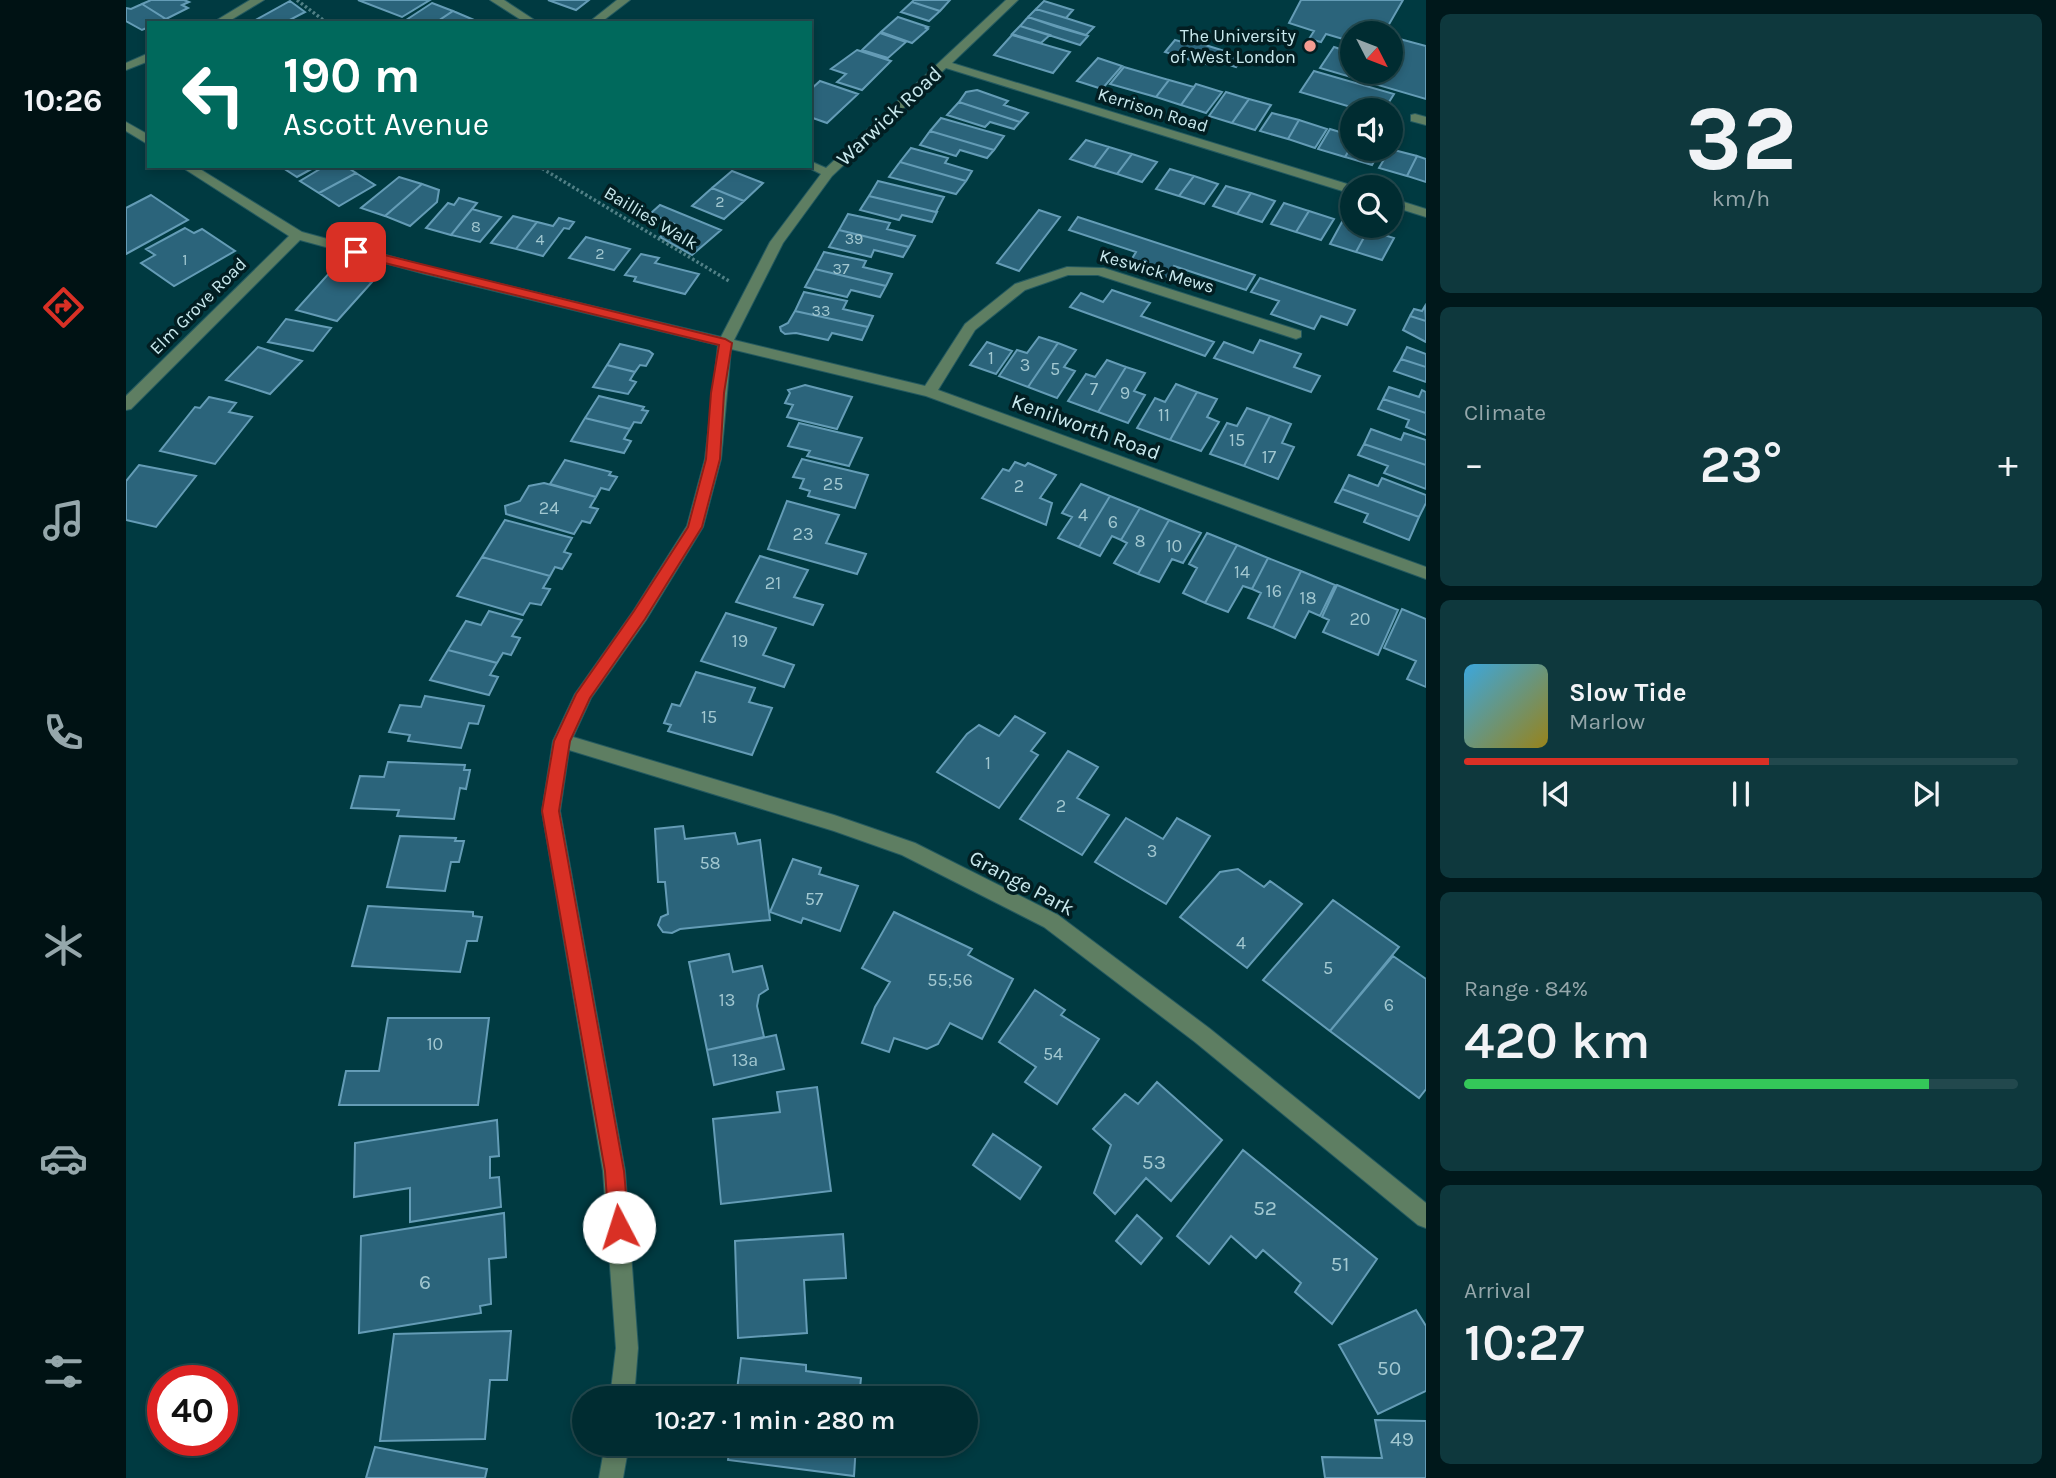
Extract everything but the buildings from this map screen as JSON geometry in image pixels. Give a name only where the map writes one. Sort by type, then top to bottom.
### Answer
[{"type":"street","points":[[221,21],[258,0]]},
{"type":"street","points":[[496,0],[531,21]]},
{"type":"street","points":[[596,21],[624,0]]},
{"type":"street","name":"Warwick Road","points":[[623,1386],[627,1348],[614,1171],[551,811],[562,741],[584,694],[640,615],[695,527],[713,459],[725,343],[777,242],[828,173],[1012,0]]},
{"type":"street","points":[[126,67],[147,57]]},
{"type":"street","name":"Kerrison Road","points":[[944,64],[1340,186]]},
{"type":"street","points":[[126,126],[147,140]]},
{"type":"street","points":[[812,166],[828,173]]},
{"type":"street","name":"Kenilworth Road","points":[[189,168],[297,235],[346,250],[929,392],[1426,573]]},
{"type":"street","points":[[1403,206],[1426,213]]},
{"type":"street","name":"Elm Grove Road","points":[[126,405],[297,235]]},
{"type":"street","name":"Keswick Mews","points":[[929,392],[970,327],[1020,287],[1067,271],[1099,271],[1296,334]]},
{"type":"street","name":"Grange Park","points":[[562,741],[834,823],[908,849],[1051,921],[1202,1035],[1426,1217]]},
{"type":"street","points":[[611,1478],[615,1456]]},
{"type":"path","points":[[297,0],[324,21]]},
{"type":"path","name":"Baillies Walk","points":[[541,168],[750,294]]},
{"type":"place","name":"The University of West London","points":[[1310,46]]},
{"type":"route","points":[[356,252],[725,343],[713,459],[695,527],[640,615],[584,694],[562,741],[551,811],[614,1171],[619,1227]]}]
